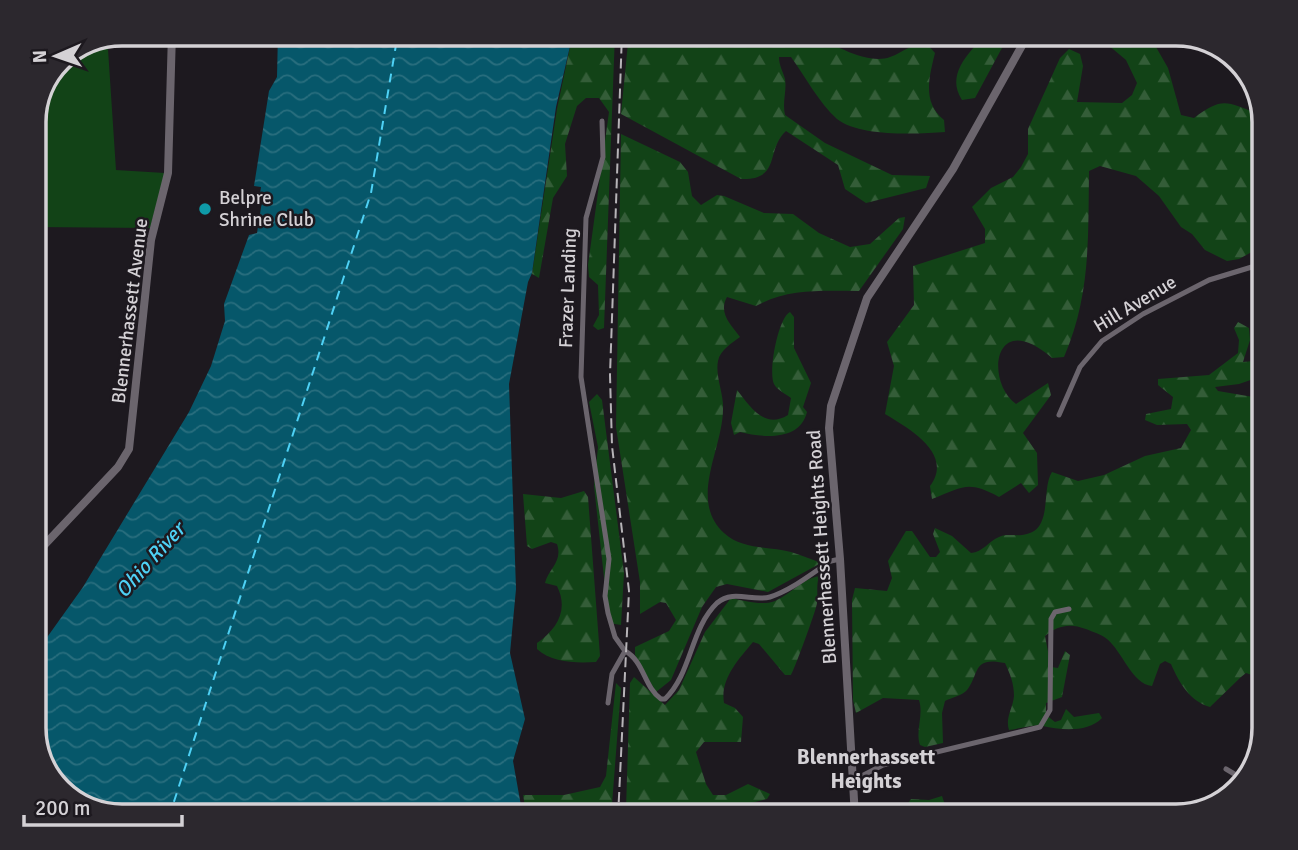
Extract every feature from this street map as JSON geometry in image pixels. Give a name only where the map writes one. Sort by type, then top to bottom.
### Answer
[{"type":"street","name":"Blennerhassett Avenue","points":[[46,543],[118,467],[128,449],[150,240],[169,163],[172,45]]},
{"type":"street","name":"Blennerhassett Heights Road","points":[[854,804],[829,418],[858,318],[887,265],[960,157],[1022,45]]},
{"type":"street","name":"Frazer Landing","points":[[602,121],[603,157],[586,218],[581,377],[596,457],[609,559],[606,596],[615,636],[640,666],[650,689],[665,699],[674,688],[697,633],[719,601],[736,595],[768,598],[831,561],[840,559]]},
{"type":"street","name":"Hill Avenue","points":[[1059,415],[1080,367],[1102,341],[1143,314],[1209,280],[1252,267]]},
{"type":"street","points":[[852,780],[883,765],[1040,727],[1050,710],[1052,614],[1069,609]]},
{"type":"street","points":[[608,704],[612,674],[625,651]]},
{"type":"street","points":[[1226,769],[1237,775]]},
{"type":"green space","points":[[570,45],[615,45],[604,328],[598,330],[593,326],[599,315],[598,285],[589,277],[588,265],[609,112],[599,98],[586,98],[577,106],[565,144],[567,176],[553,198],[539,278],[532,274],[557,109]]},
{"type":"green space","points":[[628,45],[834,45],[862,57],[882,59],[912,46],[928,45],[935,53],[929,80],[930,98],[932,106],[944,120],[945,132],[874,132],[847,125],[824,105],[791,57],[779,57],[785,79],[785,115],[825,143],[892,175],[930,176],[926,188],[866,203],[845,189],[838,165],[786,131],[776,147],[768,169],[754,178],[741,179],[621,114]]},
{"type":"green space","points":[[976,45],[1004,45],[975,98],[962,100],[956,82],[965,58]]},
{"type":"green space","points":[[1108,45],[1155,45],[1168,68],[1181,115],[1194,118],[1211,107],[1224,103],[1252,112],[1252,252],[1239,259],[1227,261],[1205,250],[1192,234],[1181,227],[1159,196],[1136,176],[1100,166],[1089,171],[1084,288],[1073,334],[1064,357],[1052,358],[1032,344],[1017,341],[1007,344],[1000,354],[998,366],[1006,394],[1016,404],[1048,383],[1051,395],[1023,433],[1037,453],[1038,485],[1029,493],[1021,483],[999,497],[980,488],[965,487],[932,499],[930,486],[936,474],[937,463],[933,453],[917,435],[885,414],[894,366],[887,342],[914,305],[913,266],[985,243],[985,229],[972,207],[991,188],[1013,177],[1021,167],[1028,154],[1028,129],[1060,58],[1069,49],[1080,54],[1083,66],[1077,102],[1122,103],[1132,95],[1137,83],[1126,60]]},
{"type":"green space","points":[[108,49],[116,170],[165,173],[150,228],[46,227],[48,102],[52,91],[91,91],[91,53]]},
{"type":"green space","points":[[621,134],[680,162],[688,172],[692,196],[701,205],[717,195],[764,213],[793,214],[819,233],[850,247],[870,244],[899,218],[905,217],[903,229],[859,291],[793,293],[756,306],[727,297],[725,314],[740,337],[724,350],[718,361],[722,424],[708,490],[714,520],[724,533],[739,542],[791,552],[821,563],[768,592],[727,584],[716,587],[702,607],[671,680],[656,692],[635,655],[635,647],[669,631],[676,620],[666,603],[660,602],[640,614],[640,582],[616,427]]},
{"type":"green space","points":[[790,312],[794,317],[794,348],[811,383],[803,407],[807,412],[803,421],[789,433],[780,435],[740,432],[734,435],[731,423],[737,390],[758,414],[765,418],[772,420],[788,415],[791,398],[774,384],[772,369],[778,334]]},
{"type":"green space","points":[[1238,322],[1249,328],[1250,340],[1243,362],[1252,361],[1252,380],[1215,387],[1218,391],[1252,397],[1252,675],[1246,673],[1210,707],[1191,696],[1181,684],[1171,664],[1165,661],[1160,664],[1152,686],[1145,684],[1107,639],[1086,629],[1069,626],[1059,627],[1045,636],[1051,667],[1058,668],[1065,651],[1070,655],[1062,697],[1046,703],[1046,715],[1055,722],[1061,720],[1066,709],[1074,717],[1099,713],[1102,718],[1089,726],[1065,729],[1035,726],[1009,730],[1014,696],[1012,683],[1005,663],[994,661],[978,667],[967,690],[945,701],[942,713],[943,743],[925,747],[920,745],[919,700],[883,698],[856,713],[853,700],[852,600],[855,588],[887,591],[892,578],[888,561],[906,531],[912,531],[930,557],[936,557],[940,552],[933,534],[935,528],[952,536],[971,553],[975,552],[1002,536],[1024,535],[1035,530],[1043,516],[1052,472],[1078,481],[1104,475],[1145,456],[1181,448],[1191,430],[1187,424],[1157,425],[1145,420],[1146,414],[1171,409],[1173,397],[1158,385],[1158,379],[1209,375],[1238,353],[1239,340],[1234,328]]},
{"type":"green space","points":[[597,394],[602,400],[624,573],[621,625],[609,623],[594,486],[598,447],[589,402]]},
{"type":"green space","points":[[584,491],[588,497],[600,656],[596,662],[572,662],[557,660],[537,649],[537,643],[550,632],[561,611],[562,603],[557,586],[545,583],[557,560],[558,550],[557,544],[551,542],[532,549],[527,546],[523,494],[561,498]]},
{"type":"green space","points":[[819,576],[816,607],[791,675],[785,675],[759,644],[753,642],[731,670],[723,694],[724,703],[735,708],[743,717],[741,742],[704,742],[696,752],[706,784],[713,795],[726,795],[748,784],[770,794],[767,799],[747,804],[626,804],[630,683],[634,677],[665,705],[679,690],[705,632],[731,598],[753,603],[775,601],[807,580]]},
{"type":"green space","points":[[616,683],[621,688],[612,804],[525,804],[523,795],[564,795],[600,787],[606,776]]},
{"type":"green space","points":[[942,796],[945,804],[908,804],[911,799],[929,800]]},
{"type":"water","name":"Ohio River","points":[[278,45],[570,45],[556,107],[532,273],[509,384],[516,589],[510,653],[525,719],[513,761],[521,804],[111,804],[92,799],[71,786],[56,767],[50,753],[46,734],[46,639],[83,587],[189,412],[211,366],[225,321],[224,304],[249,235],[257,233],[263,195],[260,194],[261,187],[254,186],[269,91],[277,77]]},
{"type":"ferry route","points":[[173,804],[371,193],[396,45]]},
{"type":"railway","points":[[619,804],[629,591],[612,446],[610,375],[622,45]]},
{"type":"place","name":"Belpre Shrine Club","points":[[205,209]]},
{"type":"district","name":"Blennerhassett Heights","points":[[866,769]]}]
